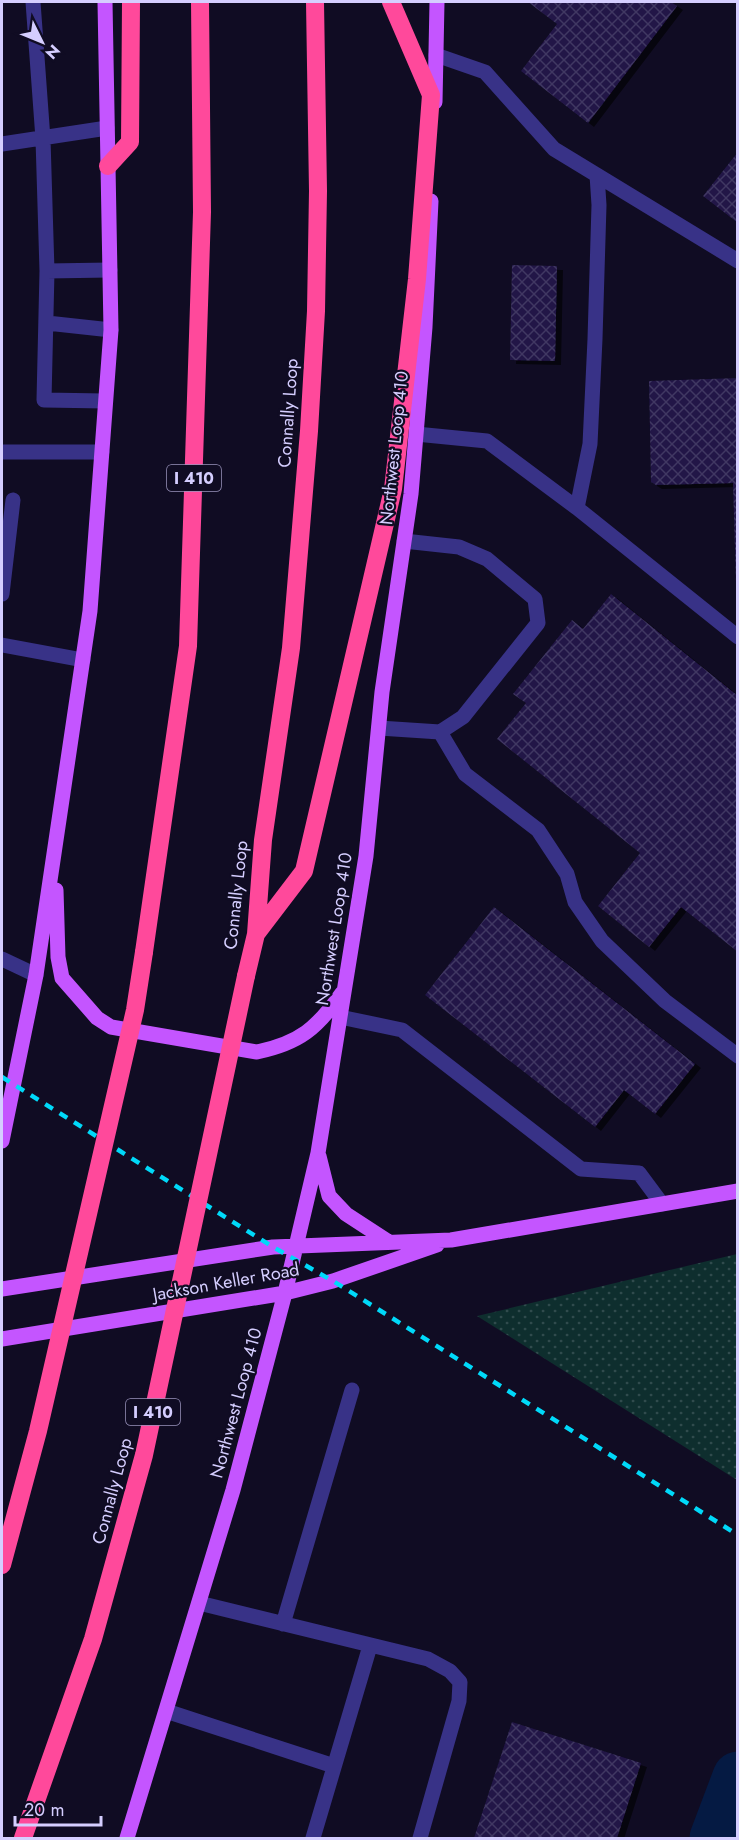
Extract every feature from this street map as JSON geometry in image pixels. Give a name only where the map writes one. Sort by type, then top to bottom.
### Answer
[{"type":"highway","points":[[108,166],[130,142],[131,2]]},
{"type":"highway","name":"I 410","points":[[2,1565],[39,1431],[135,1010],[188,646],[202,212],[201,2]]},
{"type":"highway","name":"Connally Loop","points":[[23,1839],[93,1639],[144,1455],[256,934],[263,840],[291,648],[309,431],[316,311],[318,201],[315,2]]},
{"type":"highway","points":[[256,934],[304,871],[393,489],[417,279],[431,95],[391,2]]},
{"type":"main road","points":[[2,1141],[36,975],[90,611],[111,330],[105,2]]},
{"type":"main road","name":"Northwest Loop 410","points":[[128,1839],[233,1490],[285,1293],[318,1153],[366,856],[382,692],[411,494],[425,327],[435,128],[437,2]]},
{"type":"main road","points":[[55,848],[58,957],[63,978],[97,1018],[111,1027],[257,1052],[278,1048],[302,1037],[326,1016],[345,989]]},
{"type":"main road","points":[[318,1153],[329,1196],[346,1214],[389,1242]]},
{"type":"main road","name":"Jackson Keller Road","points":[[2,1288],[247,1250],[297,1245],[451,1240],[738,1191]]},
{"type":"main road","name":"Jackson Keller Road","points":[[2,1339],[285,1293],[333,1281],[451,1240]]},
{"type":"lane","points":[[33,2],[43,139],[47,271],[44,400],[105,401]]},
{"type":"lane","points":[[436,56],[485,72],[554,149],[738,261]]},
{"type":"lane","points":[[2,144],[107,128]]},
{"type":"lane","points":[[577,508],[590,444],[596,339],[599,205],[597,175]]},
{"type":"lane","points":[[47,271],[110,270]]},
{"type":"lane","points":[[47,323],[111,330]]},
{"type":"lane","points":[[417,434],[487,441],[577,508],[738,637]]},
{"type":"lane","points":[[2,452],[102,452]]},
{"type":"lane","points":[[2,594],[13,500]]},
{"type":"lane","points":[[378,728],[440,732],[463,717],[538,623],[535,599],[487,559],[459,547],[404,541]]},
{"type":"lane","points":[[2,645],[83,660]]},
{"type":"lane","points":[[440,732],[465,774],[538,830],[567,874],[575,902],[602,941],[664,1001],[738,1056]]},
{"type":"lane","points":[[2,959],[36,975]]},
{"type":"lane","points":[[340,1017],[402,1030],[581,1169],[639,1173],[662,1204]]},
{"type":"lane","points":[[284,1624],[352,1390]]},
{"type":"lane","points":[[199,1603],[428,1659],[450,1671],[460,1682],[459,1701],[420,1839]]},
{"type":"lane","points":[[313,1839],[370,1646]]},
{"type":"lane","points":[[166,1711],[334,1766]]},
{"type":"green space","points":[[737,1254],[737,1480],[477,1316]]},
{"type":"building","points":[[528,2],[671,2],[677,6],[588,123],[521,71],[557,24]]},
{"type":"building","points":[[738,152],[738,223],[703,196]]},
{"type":"building","points":[[512,265],[557,266],[555,361],[510,360]]},
{"type":"building","points":[[738,378],[738,583],[736,583],[733,483],[656,485],[651,482],[649,381]]},
{"type":"building","points":[[611,594],[738,696],[738,952],[681,907],[649,947],[598,906],[640,853],[497,739],[526,703],[513,694],[572,620],[583,629]]},
{"type":"building","points":[[494,907],[695,1064],[655,1114],[624,1090],[595,1127],[425,995]]},
{"type":"building","points":[[512,1722],[641,1763],[617,1838],[474,1838]]},
{"type":"waterway","points":[[715,1838],[738,1777]]},
{"type":"railway","points":[[2,1077],[738,1535]]}]
